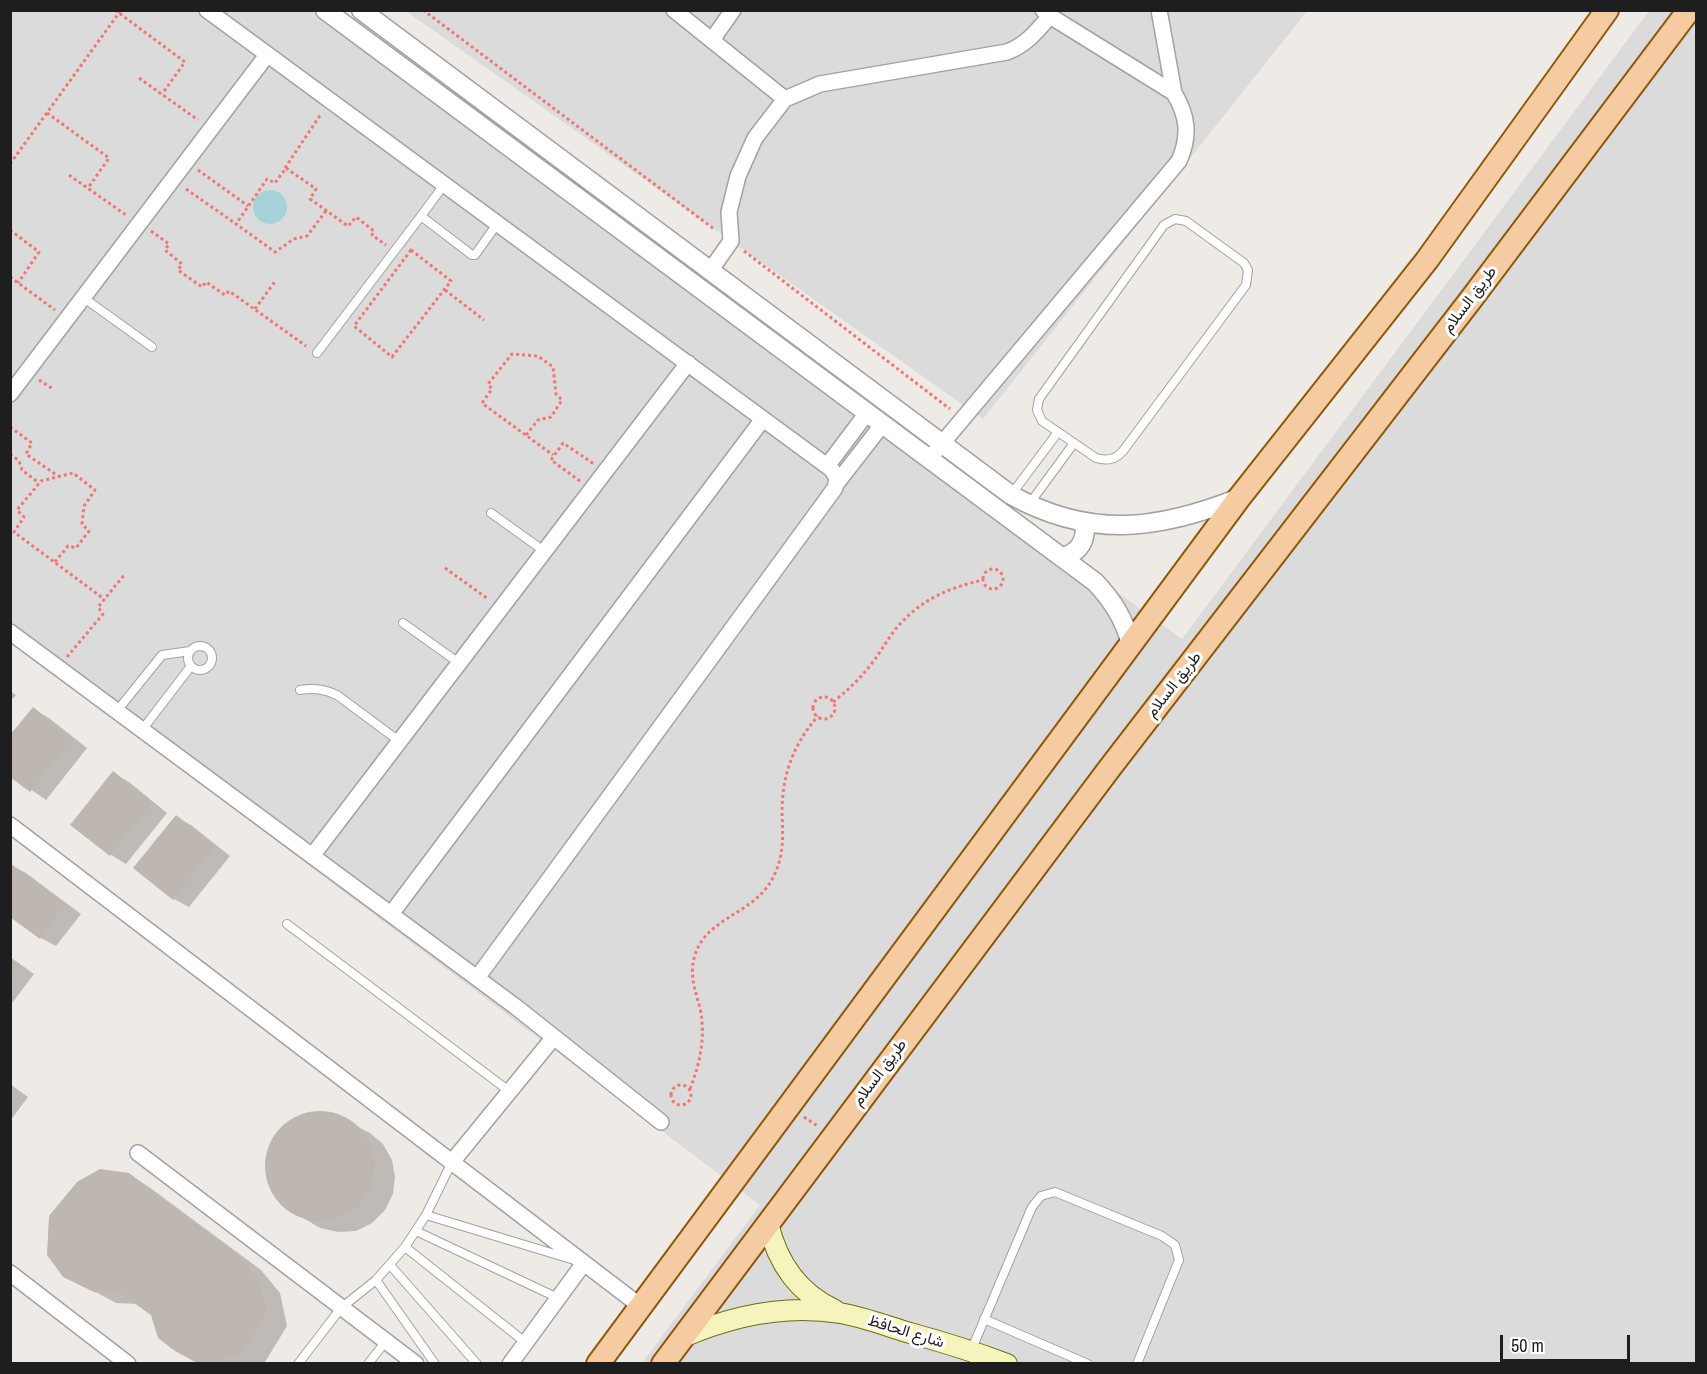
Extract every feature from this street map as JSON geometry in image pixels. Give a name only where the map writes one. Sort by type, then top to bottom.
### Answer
[{"type":"main road","points":[[598,1364],[639,1305],[1239,498],[1427,260],[1608,10]]},
{"type":"main road","name":"طريق السلام","points":[[663,1364],[1109,769],[1465,307],[1689,10]]},
{"type":"main road","name":"شارع الحافظ","points":[[768,1223],[772,1240],[788,1272],[811,1296],[840,1313]]},
{"type":"main road","name":"شارع الحافظ","points":[[683,1336],[720,1322],[752,1314],[796,1310],[840,1313],[971,1351],[1007,1364]]},
{"type":"street","points":[[207,10],[827,466],[836,474],[837,483]]},
{"type":"street","points":[[326,10],[1095,582],[1119,610],[1131,644]]},
{"type":"street","points":[[361,10],[1011,495],[1061,518],[1084,523],[1148,524],[1195,514],[1239,498]]},
{"type":"street","points":[[674,10],[785,99]]},
{"type":"street","points":[[712,40],[733,10]]},
{"type":"street","points":[[929,459],[1179,161],[1185,147],[1186,119],[1174,93],[1159,10]]},
{"type":"street","points":[[710,271],[731,241],[729,213],[738,176],[755,138],[785,99],[820,84],[1007,52],[1019,48],[1028,41],[1047,13],[1174,93]]},
{"type":"street","points":[[10,394],[267,55]]},
{"type":"street","points":[[312,856],[688,363]]},
{"type":"street","points":[[827,466],[867,413]]},
{"type":"street","points":[[391,914],[764,419]]},
{"type":"street","points":[[477,978],[837,483],[882,425]]},
{"type":"street","points":[[1063,557],[1070,555],[1082,545],[1084,523]]},
{"type":"street","points":[[10,632],[477,978],[661,1122]]},
{"type":"street","points":[[10,825],[639,1305]]},
{"type":"street","points":[[452,1162],[554,1037]]},
{"type":"street","points":[[138,1153],[416,1364]]},
{"type":"street","points":[[510,1364],[584,1263]]},
{"type":"street","points":[[10,1273],[128,1364]]},
{"type":"lane","points":[[317,353],[444,185]]},
{"type":"lane","points":[[421,216],[474,256],[497,224]]},
{"type":"lane","points":[[1174,219],[1186,221],[1244,263],[1248,278],[1246,285],[1123,451],[1114,459],[1102,460],[1074,443],[1038,416],[1039,399],[1164,225],[1174,219]]},
{"type":"lane","points":[[84,298],[153,346]]},
{"type":"lane","points":[[1011,495],[1058,432]]},
{"type":"lane","points":[[1029,505],[1074,443]]},
{"type":"lane","points":[[491,513],[544,551]]},
{"type":"lane","points":[[403,623],[459,663]]},
{"type":"lane","points":[[117,711],[162,655],[190,651],[203,646],[210,651],[212,660],[208,668],[194,669],[188,658],[190,651]]},
{"type":"lane","points":[[142,730],[191,666]]},
{"type":"lane","points":[[300,690],[312,688],[337,695],[399,741]]},
{"type":"lane","points":[[286,924],[509,1091]]},
{"type":"lane","points":[[298,1364],[341,1308],[376,1280],[405,1247],[426,1215],[452,1162]]},
{"type":"lane","points":[[971,1351],[1035,1200],[1055,1192],[1162,1236],[1175,1245],[1179,1260],[1137,1364]]},
{"type":"lane","points":[[426,1215],[584,1263]]},
{"type":"lane","points":[[416,1231],[558,1298]]},
{"type":"lane","points":[[405,1247],[525,1342]]},
{"type":"lane","points":[[390,1265],[477,1364]]},
{"type":"lane","points":[[376,1280],[435,1364]]},
{"type":"lane","points":[[984,1319],[1088,1364]]},
{"type":"lane","points":[[368,1364],[386,1341]]},
{"type":"path","points":[[115,10],[185,62],[162,94]]},
{"type":"path","points":[[423,10],[731,241],[963,419]]},
{"type":"path","points":[[10,164],[120,12]]},
{"type":"path","points":[[139,78],[211,130]]},
{"type":"path","points":[[236,224],[267,180],[275,183],[330,101]]},
{"type":"path","points":[[47,113],[109,158],[88,188]]},
{"type":"path","points":[[186,162],[248,206]]},
{"type":"path","points":[[285,168],[316,189],[310,199],[348,226],[356,217],[375,231],[372,235],[404,259]]},
{"type":"path","points":[[69,175],[169,244],[165,250],[182,264],[178,270],[202,288],[207,282],[225,295],[229,291],[317,353]]},
{"type":"path","points":[[173,180],[275,252],[294,238],[307,236],[326,211]]},
{"type":"path","points":[[10,230],[39,252],[18,283]]},
{"type":"path","points":[[410,250],[451,280],[445,290],[394,356],[355,329],[354,325],[410,250]]},
{"type":"path","points":[[10,277],[68,319]]},
{"type":"path","points":[[255,309],[276,280]]},
{"type":"path","points":[[445,290],[484,320]]},
{"type":"path","points":[[526,435],[538,420],[551,417],[562,400],[556,394],[553,367],[538,356],[512,354],[488,384],[492,389],[482,403],[553,455]]},
{"type":"path","points":[[10,428],[32,443],[26,454],[59,477]]},
{"type":"path","points":[[592,489],[551,460],[553,455],[564,442],[605,472]]},
{"type":"path","points":[[10,454],[20,461],[21,467],[39,483]]},
{"type":"path","points":[[21,467],[30,457]]},
{"type":"path","points":[[55,562],[68,546],[76,548],[88,532],[82,524],[84,507],[95,491],[73,473],[39,483],[17,510],[24,517],[14,532],[104,599]]},
{"type":"path","points":[[445,568],[501,608]]},
{"type":"path","points":[[990,568],[1003,573],[1004,580],[1000,587],[993,589],[987,587],[983,580],[984,573],[990,568]]},
{"type":"path","points":[[58,668],[103,614],[98,607],[125,574]]},
{"type":"path","points":[[833,702],[861,676],[902,621],[920,606],[960,585],[983,580]]},
{"type":"path","points":[[827,697],[833,702],[835,708],[833,714],[828,718],[818,716],[813,709],[815,702],[820,698],[827,697]]},
{"type":"path","points":[[690,1089],[683,1085],[676,1086],[671,1091],[671,1098],[675,1104],[686,1105],[690,1100],[690,1089],[698,1070],[702,1050],[703,1030],[692,973],[694,955],[702,939],[715,926],[749,906],[764,891],[776,873],[782,853],[783,799],[789,763],[801,738],[818,716]]},
{"type":"path","points":[[804,1116],[833,1136]]},
{"type":"shaded area","points":[[10,11],[316,11],[1182,639],[1649,11],[1696,11],[1696,1363],[642,1363],[760,1205],[11,641]]},
{"type":"shaded area","points":[[406,11],[1307,11],[983,419]]},
{"type":"water","points":[[270,190],[282,195],[287,207],[282,219],[270,224],[258,219],[253,207],[258,195]]},
{"type":"building","points":[[33,707],[73,739],[30,792],[10,777],[10,735]]},
{"type":"building","points":[[113,771],[153,803],[110,856],[70,825]]},
{"type":"building","points":[[176,815],[216,846],[173,900],[133,868]]},
{"type":"building","points":[[10,863],[66,904],[40,939],[10,917]]},
{"type":"building","points":[[10,958],[20,964],[10,977]]},
{"type":"building","points":[[320,1111],[341,1115],[359,1127],[371,1145],[375,1166],[371,1187],[359,1205],[341,1217],[320,1221],[299,1217],[281,1205],[269,1187],[265,1166],[269,1145],[281,1127],[299,1115]]},
{"type":"building","points":[[100,1169],[129,1173],[240,1256],[260,1280],[267,1314],[244,1351],[213,1364],[199,1364],[175,1351],[158,1338],[151,1315],[120,1293],[94,1292],[63,1277],[47,1255],[49,1216],[77,1182]]}]
